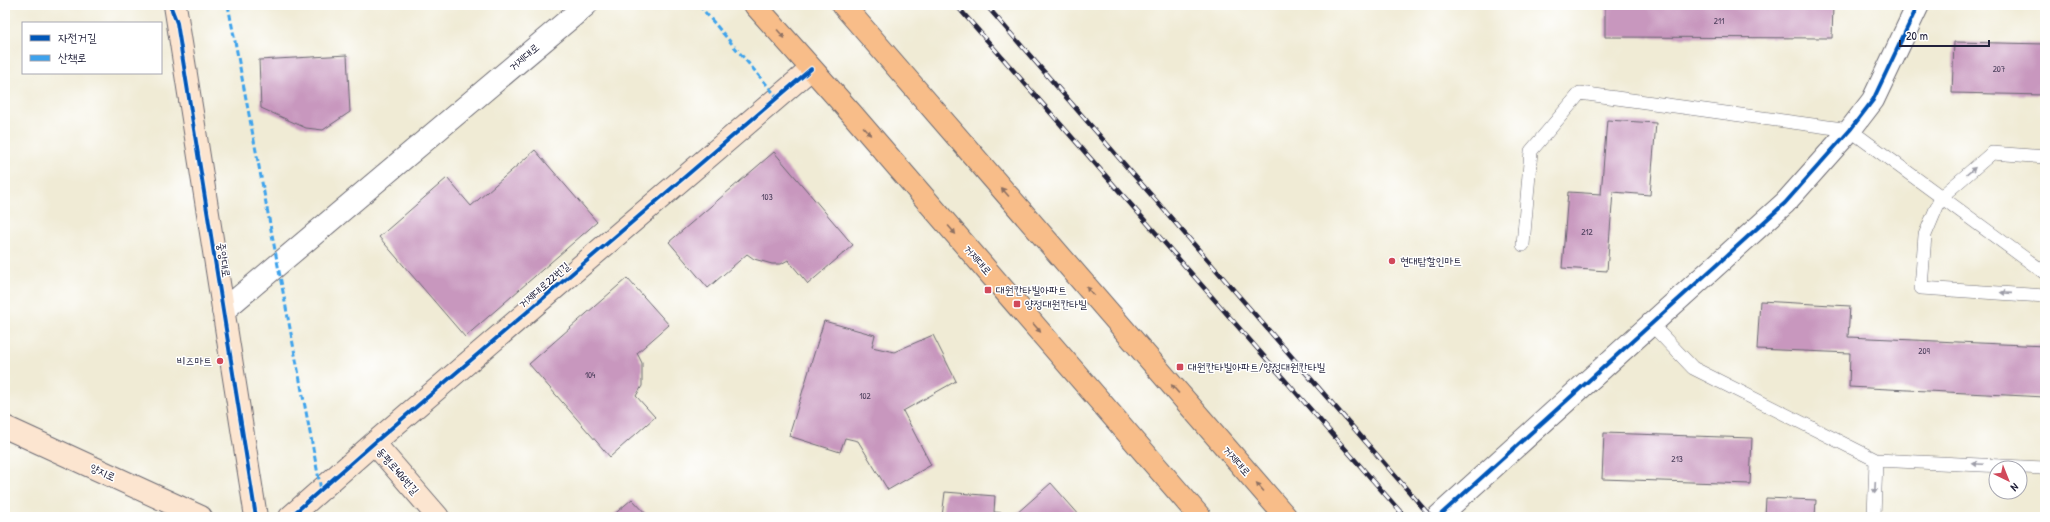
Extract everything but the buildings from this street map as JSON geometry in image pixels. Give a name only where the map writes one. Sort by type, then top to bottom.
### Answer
[{"type":"main road","name":"거제대로","points":[[755,5],[1200,517]]},
{"type":"main road","name":"거제대로","points":[[843,5],[1286,517]]},
{"type":"street","name":"거제대로","points":[[223,311],[586,5]]},
{"type":"street","points":[[1438,517],[1650,323],[1785,203],[1850,130],[1873,100],[1918,5]]},
{"type":"street","name":"중앙대로","points":[[176,10],[256,517]]},
{"type":"street","name":"거제대로22번길","points":[[290,517],[374,443],[811,69]]},
{"type":"street","name":"양지로","points":[[5,427],[201,517]]},
{"type":"street","name":"동평로406번길","points":[[374,443],[438,517]]},
{"type":"lane","points":[[1523,244],[1531,151],[1580,93],[1850,130],[2045,272]]},
{"type":"lane","points":[[2045,157],[1992,153],[1941,196],[1925,236],[1922,288],[2045,296]]},
{"type":"lane","points":[[1650,323],[1693,368],[1876,460],[2045,468]]},
{"type":"lane","points":[[1874,517],[1876,460]]},
{"type":"railway","points":[[956,5],[1405,517]]},
{"type":"railway","points":[[986,5],[1431,517]]},
{"type":"marked path","points":[[228,5],[321,490]]},
{"type":"marked path","points":[[699,5],[777,97]]},
{"type":"cycle path","points":[[170,5],[177,23],[256,517]]},
{"type":"cycle path","points":[[1438,517],[1785,203],[1850,130],[1873,100],[1918,5]]},
{"type":"cycle path","points":[[290,517],[374,443],[811,69]]},
{"type":"place","name":"현대탑할인마트","points":[[1392,261]]},
{"type":"place","name":"대원칸타빌아파트","points":[[988,290]]},
{"type":"place","name":"양정대원칸타빌","points":[[1017,304]]},
{"type":"place","name":"비즈마트","points":[[220,361]]},
{"type":"place","name":"대원칸타빌아파트/양정대원칸타빌","points":[[1180,367]]}]
